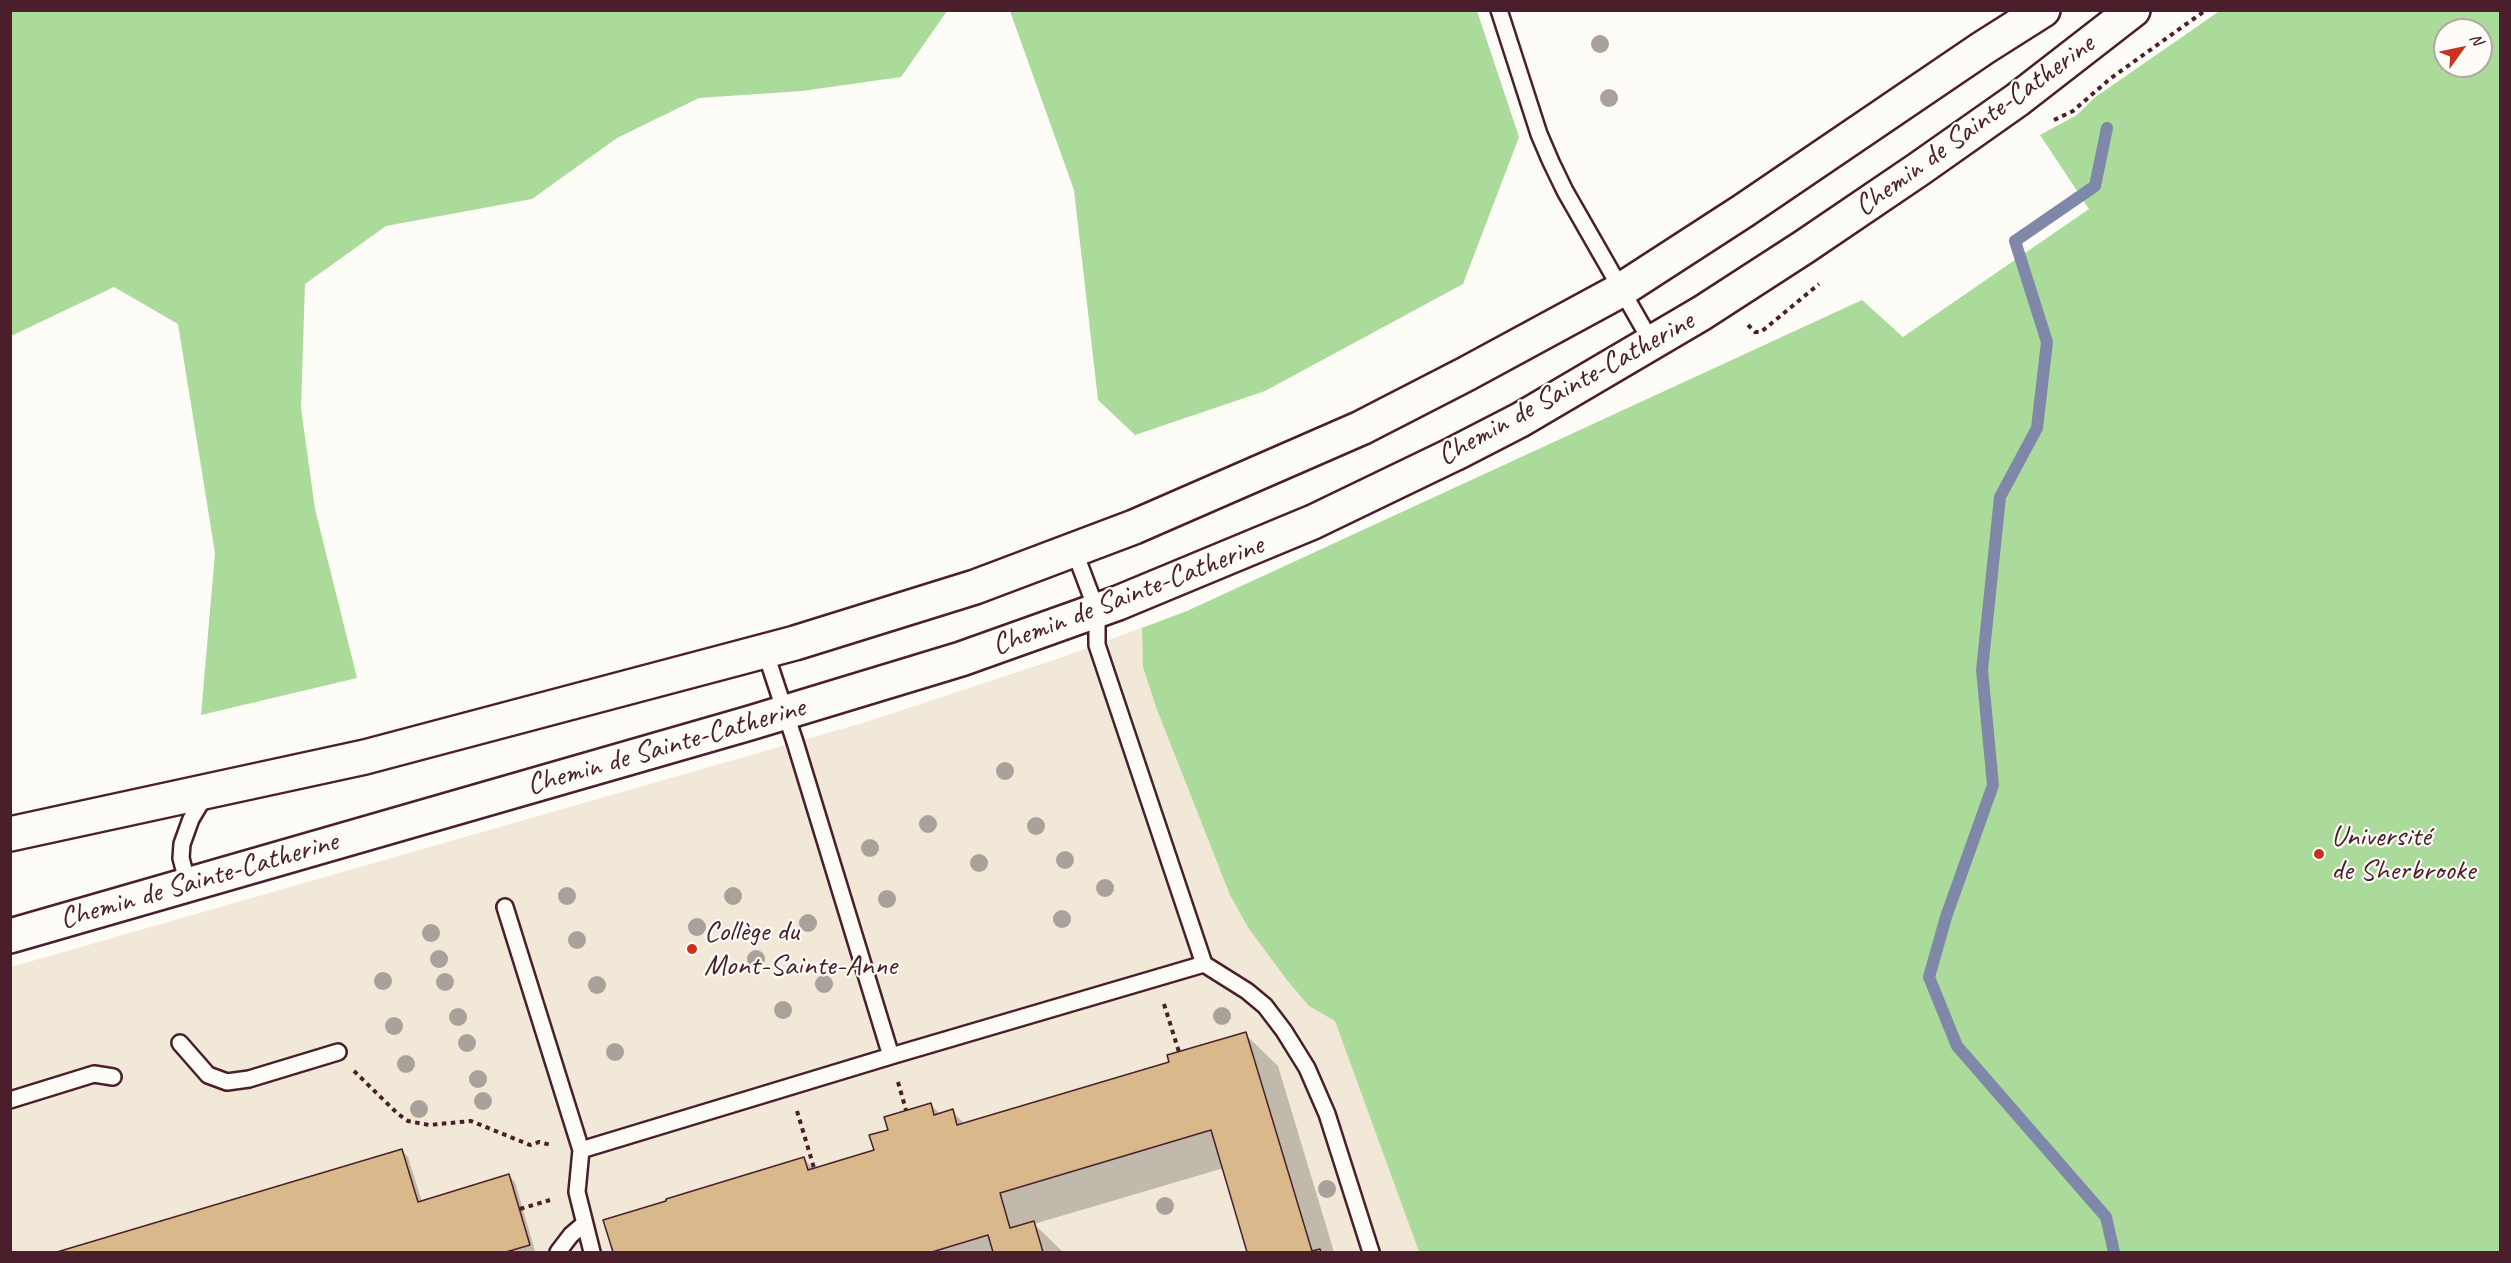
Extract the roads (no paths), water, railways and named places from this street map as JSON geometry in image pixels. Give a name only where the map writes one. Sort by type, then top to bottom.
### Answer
[{"type":"main road","name":"Chemin de Sainte-Catherine","points":[[10,834],[365,757],[765,651],[907,609],[1074,550],[1217,492],[1361,428],[1621,290],[2043,10]]},
{"type":"main road","name":"Chemin de Sainte-Catherine","points":[[10,936],[786,713],[961,659],[1097,611],[1281,536],[1395,484],[1520,420],[1652,343],[1764,273],[1883,194],[2017,100],[2133,10]]},
{"type":"lane","points":[[1499,10],[1539,134],[1551,162],[1565,191],[1652,343]]},
{"type":"lane","points":[[1074,550],[1097,611],[1097,645],[1204,964],[1247,991],[1265,1006],[1307,1068],[1327,1114],[1371,1252]]},
{"type":"lane","points":[[765,651],[891,1056]]},
{"type":"lane","points":[[188,885],[181,858],[182,844],[191,819],[207,791]]},
{"type":"lane","points":[[505,907],[581,1150],[577,1192],[592,1252]]},
{"type":"lane","points":[[581,1150],[1204,964]]},
{"type":"lane","points":[[180,1043],[208,1076],[227,1082],[249,1079],[338,1052]]},
{"type":"lane","points":[[10,1100],[94,1074],[113,1077]]},
{"type":"lane","points":[[558,1252],[571,1235],[584,1224]]},
{"type":"waterway","points":[[2107,128],[2095,186],[2015,241],[2047,342],[2037,428],[2000,497],[1982,670],[1993,785],[1946,917],[1929,977],[1957,1046],[2106,1217],[2114,1252]]},
{"type":"place","name":"Université de Sherbrooke","points":[[2319,854]]},
{"type":"place","name":"Collège du Mont-Sainte-Anne","points":[[692,949]]}]
